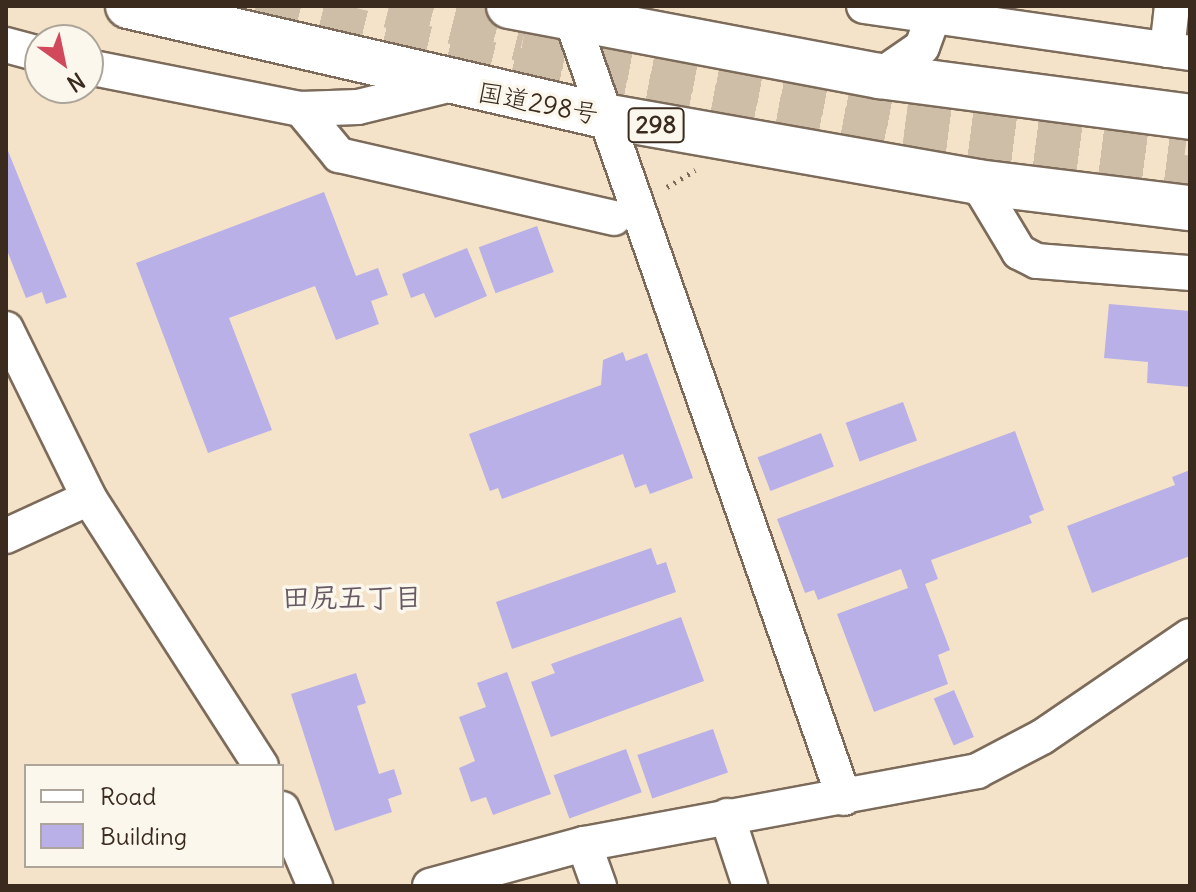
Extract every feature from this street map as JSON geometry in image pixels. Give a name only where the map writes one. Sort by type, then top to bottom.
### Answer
[{"type":"highway","name":"国道298号","points":[[128,6],[448,85],[604,116],[977,182],[1190,208]]},
{"type":"highway","points":[[509,6],[570,14],[880,76],[1190,117]]},
{"type":"street","points":[[864,6],[1178,52],[1172,6]]},
{"type":"street","points":[[570,14],[844,798]]},
{"type":"street","points":[[880,76],[922,47],[933,17]]},
{"type":"street","points":[[104,70],[301,109],[358,107],[448,85]]},
{"type":"street","points":[[301,109],[339,155],[614,218]]},
{"type":"street","points":[[977,182],[1019,252],[1037,261],[1190,273]]},
{"type":"street","points":[[6,329],[89,498],[260,764]]},
{"type":"street","points":[[6,536],[89,498]]},
{"type":"street","points":[[452,883],[584,844],[727,816],[948,780],[1007,757],[1190,636]]},
{"type":"street","points":[[284,814],[315,886]]},
{"type":"street","points":[[727,816],[750,886]]},
{"type":"street","points":[[584,844],[599,886]]},
{"type":"path","points":[[670,187],[700,167]]},
{"type":"building","points":[[6,146],[67,297],[46,304],[42,292],[26,298],[6,248]]},
{"type":"building","points":[[324,192],[356,276],[378,268],[388,295],[371,301],[379,324],[336,340],[315,286],[229,318],[272,430],[208,453],[136,263]]},
{"type":"building","points":[[537,226],[554,272],[495,293],[479,247]]},
{"type":"building","points":[[467,248],[487,296],[435,318],[424,293],[411,298],[402,274]]},
{"type":"building","points":[[1109,304],[1190,311],[1190,387],[1147,383],[1148,362],[1104,358]]},
{"type":"building","points":[[623,352],[626,361],[647,353],[693,478],[650,494],[646,484],[635,488],[623,454],[502,499],[498,488],[490,491],[469,434],[601,385],[603,360]]},
{"type":"building","points":[[903,402],[917,441],[860,461],[846,423]]},
{"type":"building","points":[[1015,431],[1044,510],[1029,516],[1032,523],[931,560],[938,579],[925,584],[950,650],[938,655],[948,684],[874,712],[837,614],[908,588],[901,569],[818,600],[814,590],[805,593],[777,519]]},
{"type":"building","points":[[821,433],[834,467],[770,491],[758,457]]},
{"type":"building","points":[[1190,470],[1190,556],[1092,593],[1067,526],[1175,485],[1172,477]]},
{"type":"building","points":[[651,548],[657,565],[666,562],[676,592],[512,649],[496,602]]},
{"type":"building","points":[[681,617],[704,681],[551,737],[531,682],[555,673],[551,664]]},
{"type":"building","points":[[507,672],[551,794],[493,815],[486,797],[471,802],[459,768],[475,761],[459,717],[486,707],[477,683]]},
{"type":"building","points":[[356,673],[366,703],[357,706],[379,774],[394,769],[402,794],[388,799],[392,812],[335,831],[291,694]]},
{"type":"building","points":[[954,690],[974,737],[954,746],[934,699]]},
{"type":"building","points":[[713,729],[728,772],[652,799],[637,755]]},
{"type":"building","points":[[626,749],[642,792],[569,819],[554,775]]},
{"type":"tunnel","points":[[256,6],[517,70],[903,141],[1190,178]]},
{"type":"tunnel","points":[[389,6],[523,40],[907,110],[1186,146]]},
{"type":"district","name":"田尻五丁目","points":[[352,597]]}]
